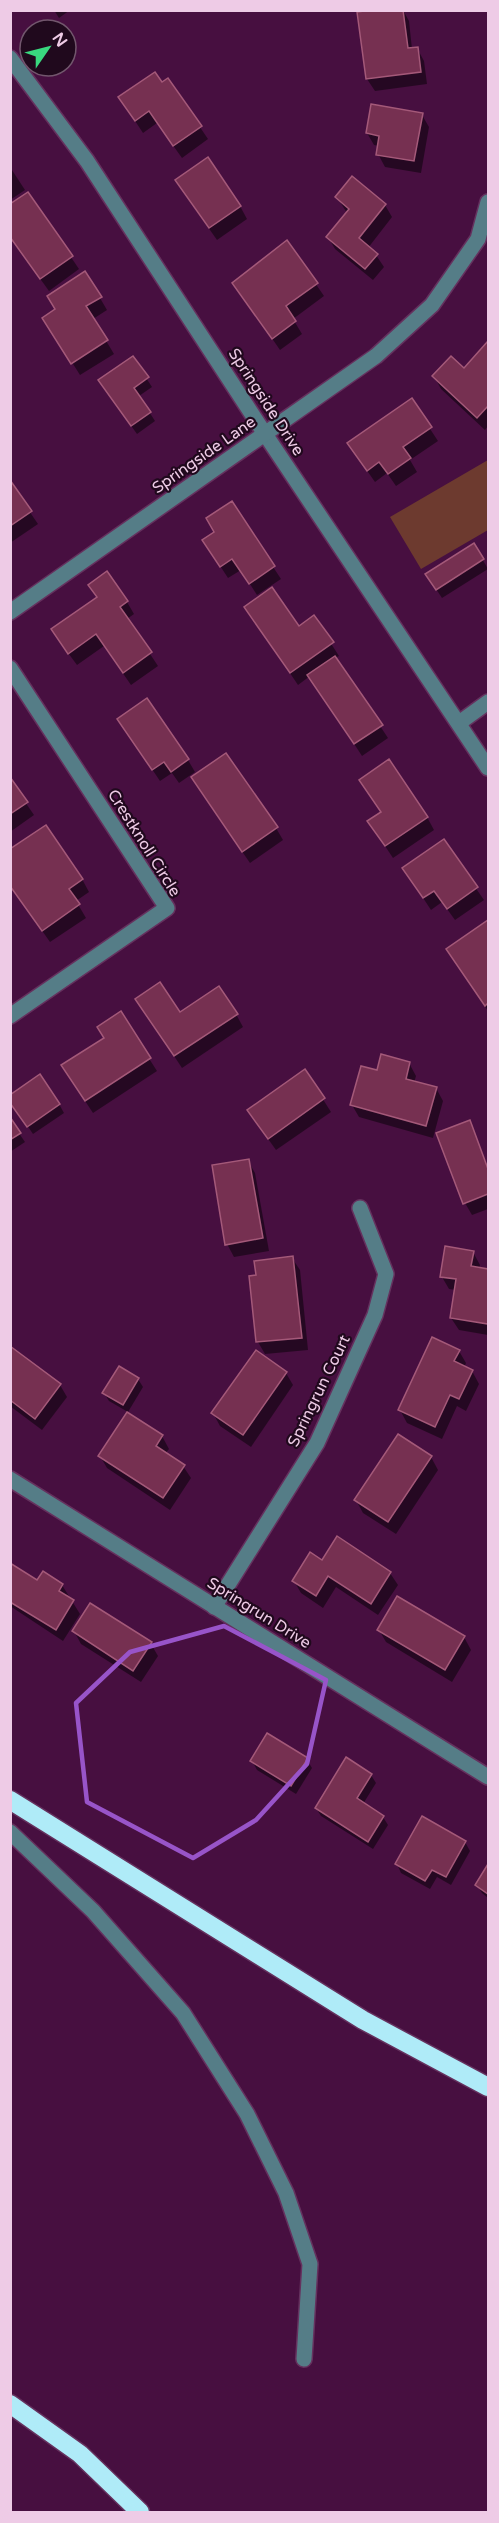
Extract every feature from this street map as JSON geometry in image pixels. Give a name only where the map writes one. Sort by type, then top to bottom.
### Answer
[{"type":"highway","points":[[10,1800],[363,2020],[489,2087]]},
{"type":"highway","points":[[10,2404],[80,2454],[140,2512]]},
{"type":"street","name":"Springside Drive","points":[[10,58],[87,161],[265,434],[489,768]]},
{"type":"street","name":"Springside Lane","points":[[10,612],[376,356],[432,305],[478,239],[489,202]]},
{"type":"street","name":"Crestknoll Circle","points":[[10,668],[167,908],[10,1016]]},
{"type":"street","points":[[459,723],[489,702]]},
{"type":"street","name":"Springrun Court","points":[[214,1607],[317,1443],[375,1315],[386,1274],[360,1208]]},
{"type":"street","name":"Springrun Drive","points":[[10,1479],[489,1777]]},
{"type":"street","points":[[10,1832],[93,1911],[183,2013],[247,2114],[286,2193],[310,2264],[304,2359]]},
{"type":"highlighted area","points":[[224,1626],[326,1680],[307,1764],[256,1820],[193,1858],[87,1802],[76,1703],[130,1652]]},
{"type":"shaded area","points":[[488,460],[488,530],[421,569],[390,517]]},
{"type":"building","points":[[403,10],[408,48],[418,47],[421,72],[366,79],[357,12]]},
{"type":"building","points":[[155,72],[162,82],[168,78],[202,126],[173,146],[149,111],[135,121],[118,97]]},
{"type":"building","points":[[371,104],[423,113],[414,161],[376,155],[379,136],[366,133]]},
{"type":"building","points":[[208,157],[241,206],[209,228],[175,180]]},
{"type":"building","points":[[352,176],[386,204],[359,238],[378,254],[365,269],[326,237],[349,209],[335,197]]},
{"type":"building","points":[[28,192],[73,256],[40,279],[10,237],[10,204]]},
{"type":"building","points":[[287,240],[318,283],[286,306],[296,321],[272,339],[232,283]]},
{"type":"building","points":[[85,271],[102,297],[86,306],[108,340],[71,364],[42,318],[55,309],[47,296]]},
{"type":"building","points":[[488,341],[488,406],[477,418],[432,376],[451,356],[464,368]]},
{"type":"building","points":[[133,356],[149,377],[134,388],[151,412],[131,426],[98,380]]},
{"type":"building","points":[[412,398],[432,427],[403,447],[411,458],[388,474],[379,462],[367,471],[347,443]]},
{"type":"building","points":[[10,480],[32,511],[10,526]]},
{"type":"building","points":[[232,501],[275,566],[249,584],[232,559],[220,567],[202,540],[214,532],[206,518]]},
{"type":"building","points":[[474,543],[484,559],[436,590],[425,574]]},
{"type":"building","points":[[107,571],[128,601],[120,607],[152,652],[123,673],[96,634],[68,654],[51,629],[97,597],[88,585]]},
{"type":"building","points":[[272,587],[299,626],[314,615],[334,642],[290,673],[244,607]]},
{"type":"building","points":[[335,656],[383,725],[354,744],[307,675]]},
{"type":"building","points":[[147,698],[189,759],[171,772],[164,762],[152,770],[117,719]]},
{"type":"building","points":[[226,753],[278,827],[242,852],[191,777]]},
{"type":"building","points":[[389,759],[428,817],[385,846],[367,821],[381,812],[359,780]]},
{"type":"building","points":[[10,777],[28,802],[10,814]]},
{"type":"building","points":[[46,825],[83,879],[69,889],[80,904],[42,931],[10,886],[10,849]]},
{"type":"building","points":[[444,839],[478,887],[447,909],[434,891],[423,898],[402,868]]},
{"type":"building","points":[[488,920],[488,1003],[485,1006],[446,949]]},
{"type":"building","points":[[160,982],[180,1012],[219,986],[238,1014],[174,1056],[135,999]]},
{"type":"building","points":[[121,1011],[151,1058],[85,1101],[61,1065],[104,1038],[97,1027]]},
{"type":"building","points":[[381,1054],[410,1062],[406,1079],[437,1087],[426,1126],[350,1105],[361,1066],[377,1070]]},
{"type":"building","points":[[305,1069],[325,1098],[268,1139],[247,1110]]},
{"type":"building","points":[[40,1074],[60,1104],[27,1127],[10,1103],[10,1095]]},
{"type":"building","points":[[10,1117],[21,1133],[10,1140]]},
{"type":"building","points":[[470,1120],[488,1169],[488,1194],[463,1204],[436,1133]]},
{"type":"building","points":[[249,1159],[263,1238],[225,1245],[212,1165]]},
{"type":"building","points":[[445,1246],[474,1251],[471,1266],[488,1269],[488,1324],[450,1318],[456,1279],[440,1277]]},
{"type":"building","points":[[293,1256],[302,1338],[256,1342],[249,1276],[256,1275],[254,1261]]},
{"type":"building","points":[[432,1337],[460,1350],[454,1361],[473,1370],[459,1399],[450,1395],[435,1427],[398,1410]]},
{"type":"building","points":[[10,1346],[61,1384],[35,1419],[10,1400]]},
{"type":"building","points":[[256,1350],[287,1372],[243,1435],[211,1413]]},
{"type":"building","points":[[119,1366],[139,1378],[123,1405],[102,1393]]},
{"type":"building","points":[[127,1412],[163,1435],[156,1446],[185,1465],[163,1498],[98,1456]]},
{"type":"building","points":[[398,1434],[432,1456],[388,1522],[354,1500]]},
{"type":"building","points":[[337,1536],[391,1572],[371,1604],[328,1576],[316,1596],[292,1581],[310,1552],[322,1560]]},
{"type":"building","points":[[10,1563],[37,1580],[43,1571],[63,1584],[59,1591],[74,1600],[56,1630],[10,1602]]},
{"type":"building","points":[[397,1596],[465,1636],[445,1670],[377,1630]]},
{"type":"building","points":[[90,1603],[152,1642],[133,1671],[72,1631]]},
{"type":"building","points":[[267,1733],[308,1758],[291,1786],[250,1761]]},
{"type":"building","points":[[346,1757],[372,1774],[357,1798],[384,1816],[368,1842],[315,1808]]},
{"type":"building","points":[[422,1816],[466,1841],[446,1877],[432,1870],[425,1881],[395,1864]]},
{"type":"building","points":[[488,1864],[488,1894],[475,1885]]}]
